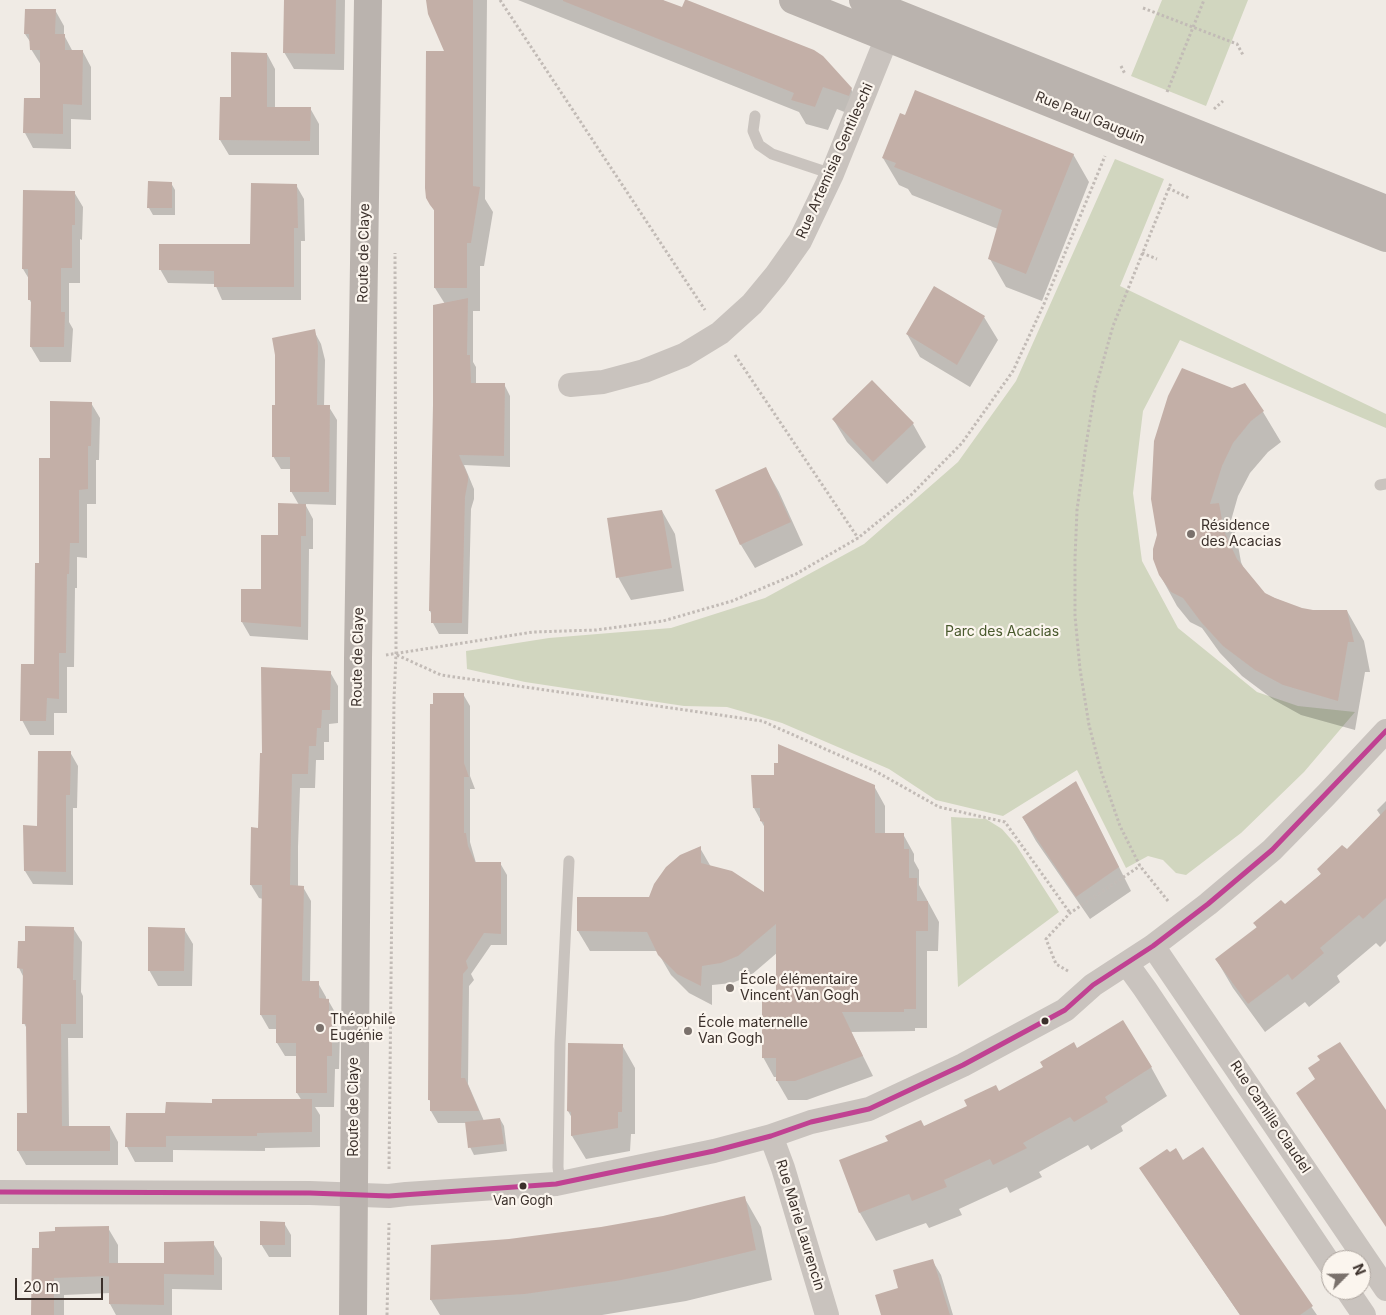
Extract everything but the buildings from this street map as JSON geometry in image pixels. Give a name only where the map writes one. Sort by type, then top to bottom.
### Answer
[{"type":"main road","name":"Route de Claye","points":[[353,1315],[358,658],[368,0]]},
{"type":"main road","name":"Rue Paul Gauguin","points":[[793,0],[892,25],[1386,209]]},
{"type":"main road","name":"Rue Paul Gauguin","points":[[863,0],[892,25],[1386,238]]},
{"type":"street","name":"Rue Artemisia Gentileschi","points":[[570,385],[603,382],[644,371],[684,354],[720,333],[752,304],[776,275],[800,241],[832,174],[892,25]]},
{"type":"street","points":[[0,1192],[354,1194],[389,1196],[560,1184],[714,1152],[771,1136],[811,1122],[869,1109],[955,1069],[1066,1010],[1093,986],[1153,946],[1208,904],[1272,850],[1386,732]]},
{"type":"street","name":"Rue Camille Claudel","points":[[1153,946],[1386,1289]]},
{"type":"street","points":[[1127,964],[1321,1251]]},
{"type":"street","name":"Rue Marie Laurencin","points":[[771,1136],[783,1168],[827,1315]]},
{"type":"street","points":[[1354,1300],[1364,1315]]},
{"type":"lane","points":[[755,116],[753,131],[760,145],[772,154],[832,174]]},
{"type":"lane","points":[[560,1184],[558,1166],[560,1043],[569,861]]},
{"type":"path","points":[[500,0],[858,538]]},
{"type":"path","points":[[1165,98],[1204,0]]},
{"type":"path","points":[[1143,8],[1238,44],[1243,55]]},
{"type":"path","points":[[1210,113],[1223,101]]},
{"type":"path","points":[[358,658],[396,654],[533,632],[596,630],[663,621],[732,601],[796,574],[858,538],[911,495],[962,443],[1013,371],[1044,304],[1105,156]]},
{"type":"path","points":[[1172,180],[1113,326],[1095,390],[1078,500],[1074,558],[1078,652],[1089,725],[1101,771],[1120,826],[1140,866],[1184,922]]},
{"type":"path","points":[[1168,188],[1189,198]]},
{"type":"path","points":[[387,1315],[396,654],[395,248]]},
{"type":"path","points":[[1142,253],[1157,259]]},
{"type":"path","points":[[396,654],[440,674],[762,721],[875,770],[939,807],[1005,822],[1070,914]]},
{"type":"path","points":[[1093,986],[1056,964],[1046,939],[1070,914],[1140,866]]},
{"type":"green space","points":[[1162,0],[1248,0],[1206,106],[1131,76]]},
{"type":"green space","name":"Parc des Acacias","points":[[1115,159],[1164,179],[1120,286],[1386,414],[1386,428],[1180,340],[1143,411],[1133,493],[1142,561],[1178,628],[1257,692],[1298,706],[1355,712],[1304,772],[1241,833],[1186,875],[1176,873],[1163,860],[1148,856],[1126,868],[1077,770],[1003,816],[936,800],[889,769],[782,723],[727,707],[684,706],[525,682],[467,669],[466,651],[549,638],[671,628],[765,598],[864,544],[958,462],[1016,381]]},
{"type":"green space","points":[[951,817],[986,819],[1002,829],[1016,845],[1059,912],[958,987]]},
{"type":"transit line","points":[[0,1192],[310,1193],[389,1196],[556,1184],[714,1151],[771,1136],[811,1122],[869,1109],[963,1065],[1065,1010],[1093,985],[1153,946],[1208,904],[1272,850],[1386,731]]},
{"type":"place","name":"Résidence des Acacias","points":[[1191,534]]},
{"type":"place","name":"École élémentaire Vincent Van Gogh","points":[[730,988]]},
{"type":"place","name":"Théophile Eugénie","points":[[320,1028]]},
{"type":"place","name":"École maternelle Van Gogh","points":[[688,1031]]},
{"type":"place","name":"Van Gogh","points":[[523,1186]]}]
